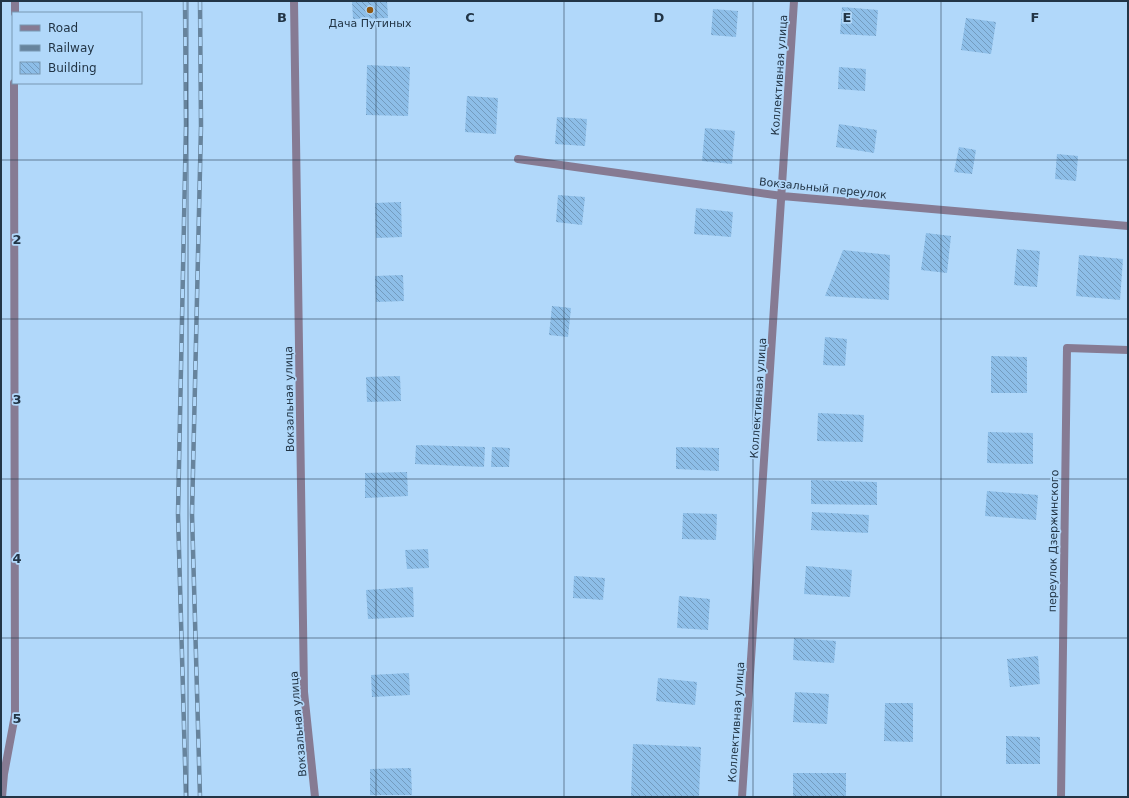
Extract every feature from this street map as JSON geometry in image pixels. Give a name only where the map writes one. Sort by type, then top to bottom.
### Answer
[{"type":"street","points":[[15,1],[15,12]]},
{"type":"street","name":"Вокзальная улица","points":[[294,1],[304,692],[315,797]]},
{"type":"street","name":"Коллективная улица","points":[[742,797],[794,1]]},
{"type":"street","points":[[2,797],[15,715],[14,84]]},
{"type":"street","name":"Вокзальный переулок","points":[[518,159],[782,196],[1128,226]]},
{"type":"street","name":"переулок Дзержинского","points":[[1061,797],[1067,348],[1128,350]]},
{"type":"building","name":"Дача Путиных","points":[[352,1],[387,1],[388,18],[353,19]]},
{"type":"building","points":[[842,7],[878,10],[876,36],[840,34]]},
{"type":"building","points":[[713,9],[738,11],[736,37],[711,35]]},
{"type":"building","points":[[966,18],[996,22],[991,54],[961,50]]},
{"type":"building","points":[[367,65],[410,67],[408,116],[366,115]]},
{"type":"building","points":[[839,67],[866,69],[865,91],[838,89]]},
{"type":"building","points":[[467,96],[498,98],[496,134],[465,132]]},
{"type":"building","points":[[557,117],[587,119],[585,146],[555,144]]},
{"type":"building","points":[[839,124],[877,130],[874,153],[836,147]]},
{"type":"building","points":[[705,128],[735,131],[732,164],[702,161]]},
{"type":"building","points":[[959,147],[976,150],[972,174],[954,172]]},
{"type":"building","points":[[1057,154],[1078,156],[1076,181],[1055,179]]},
{"type":"building","points":[[558,195],[585,197],[582,225],[556,222]]},
{"type":"building","points":[[401,202],[402,237],[376,238],[375,203]]},
{"type":"building","points":[[696,208],[733,212],[731,237],[694,234]]},
{"type":"building","points":[[926,233],[951,236],[947,273],[921,270]]},
{"type":"building","points":[[1017,249],[1040,251],[1037,287],[1014,285]]},
{"type":"building","points":[[843,250],[890,255],[889,300],[825,296]]},
{"type":"building","points":[[1079,255],[1123,259],[1120,300],[1076,296]]},
{"type":"building","points":[[403,275],[404,301],[376,302],[375,276]]},
{"type":"building","points":[[552,306],[571,308],[568,337],[549,335]]},
{"type":"building","points":[[825,337],[847,339],[845,366],[823,365]]},
{"type":"building","points":[[991,356],[1027,357],[1027,393],[991,393]]},
{"type":"building","points":[[400,376],[401,401],[367,402],[366,377]]},
{"type":"building","points":[[818,413],[864,415],[863,442],[817,441]]},
{"type":"building","points":[[988,432],[1033,433],[1033,464],[987,463]]},
{"type":"building","points":[[416,445],[485,447],[484,467],[415,464]]},
{"type":"building","points":[[492,447],[510,448],[509,467],[491,467]]},
{"type":"building","points":[[676,447],[719,448],[719,471],[676,469]]},
{"type":"building","points":[[407,472],[408,496],[365,498],[365,473]]},
{"type":"building","points":[[811,480],[877,482],[877,505],[811,504]]},
{"type":"building","points":[[987,491],[1038,495],[1036,520],[985,516]]},
{"type":"building","points":[[812,512],[869,515],[868,533],[811,530]]},
{"type":"building","points":[[683,513],[717,514],[716,540],[682,539]]},
{"type":"building","points":[[428,549],[429,568],[407,569],[405,550]]},
{"type":"building","points":[[806,566],[852,570],[850,597],[804,594]]},
{"type":"building","points":[[574,576],[605,578],[603,600],[573,598]]},
{"type":"building","points":[[413,587],[414,617],[368,619],[366,590]]},
{"type":"building","points":[[679,596],[710,599],[708,630],[677,628]]},
{"type":"building","points":[[794,638],[836,641],[834,663],[793,660]]},
{"type":"building","points":[[1038,656],[1040,684],[1010,687],[1007,659]]},
{"type":"building","points":[[409,673],[410,695],[372,697],[371,675]]},
{"type":"building","points":[[658,678],[697,682],[695,705],[656,701]]},
{"type":"building","points":[[795,692],[829,694],[827,724],[793,722]]},
{"type":"building","points":[[885,703],[913,703],[913,742],[884,741]]},
{"type":"building","points":[[1006,736],[1040,737],[1040,764],[1006,764]]},
{"type":"building","points":[[633,744],[701,747],[699,797],[631,797]]},
{"type":"building","points":[[411,768],[412,795],[370,795],[370,769]]},
{"type":"building","points":[[793,773],[846,773],[846,797],[793,797]]},
{"type":"railway","points":[[185,1],[186,125],[178,514],[186,797]]},
{"type":"railway","points":[[200,1],[201,126],[192,514],[200,797]]},
{"type":"place","name":"Дача Путиных","points":[[370,10]]}]
